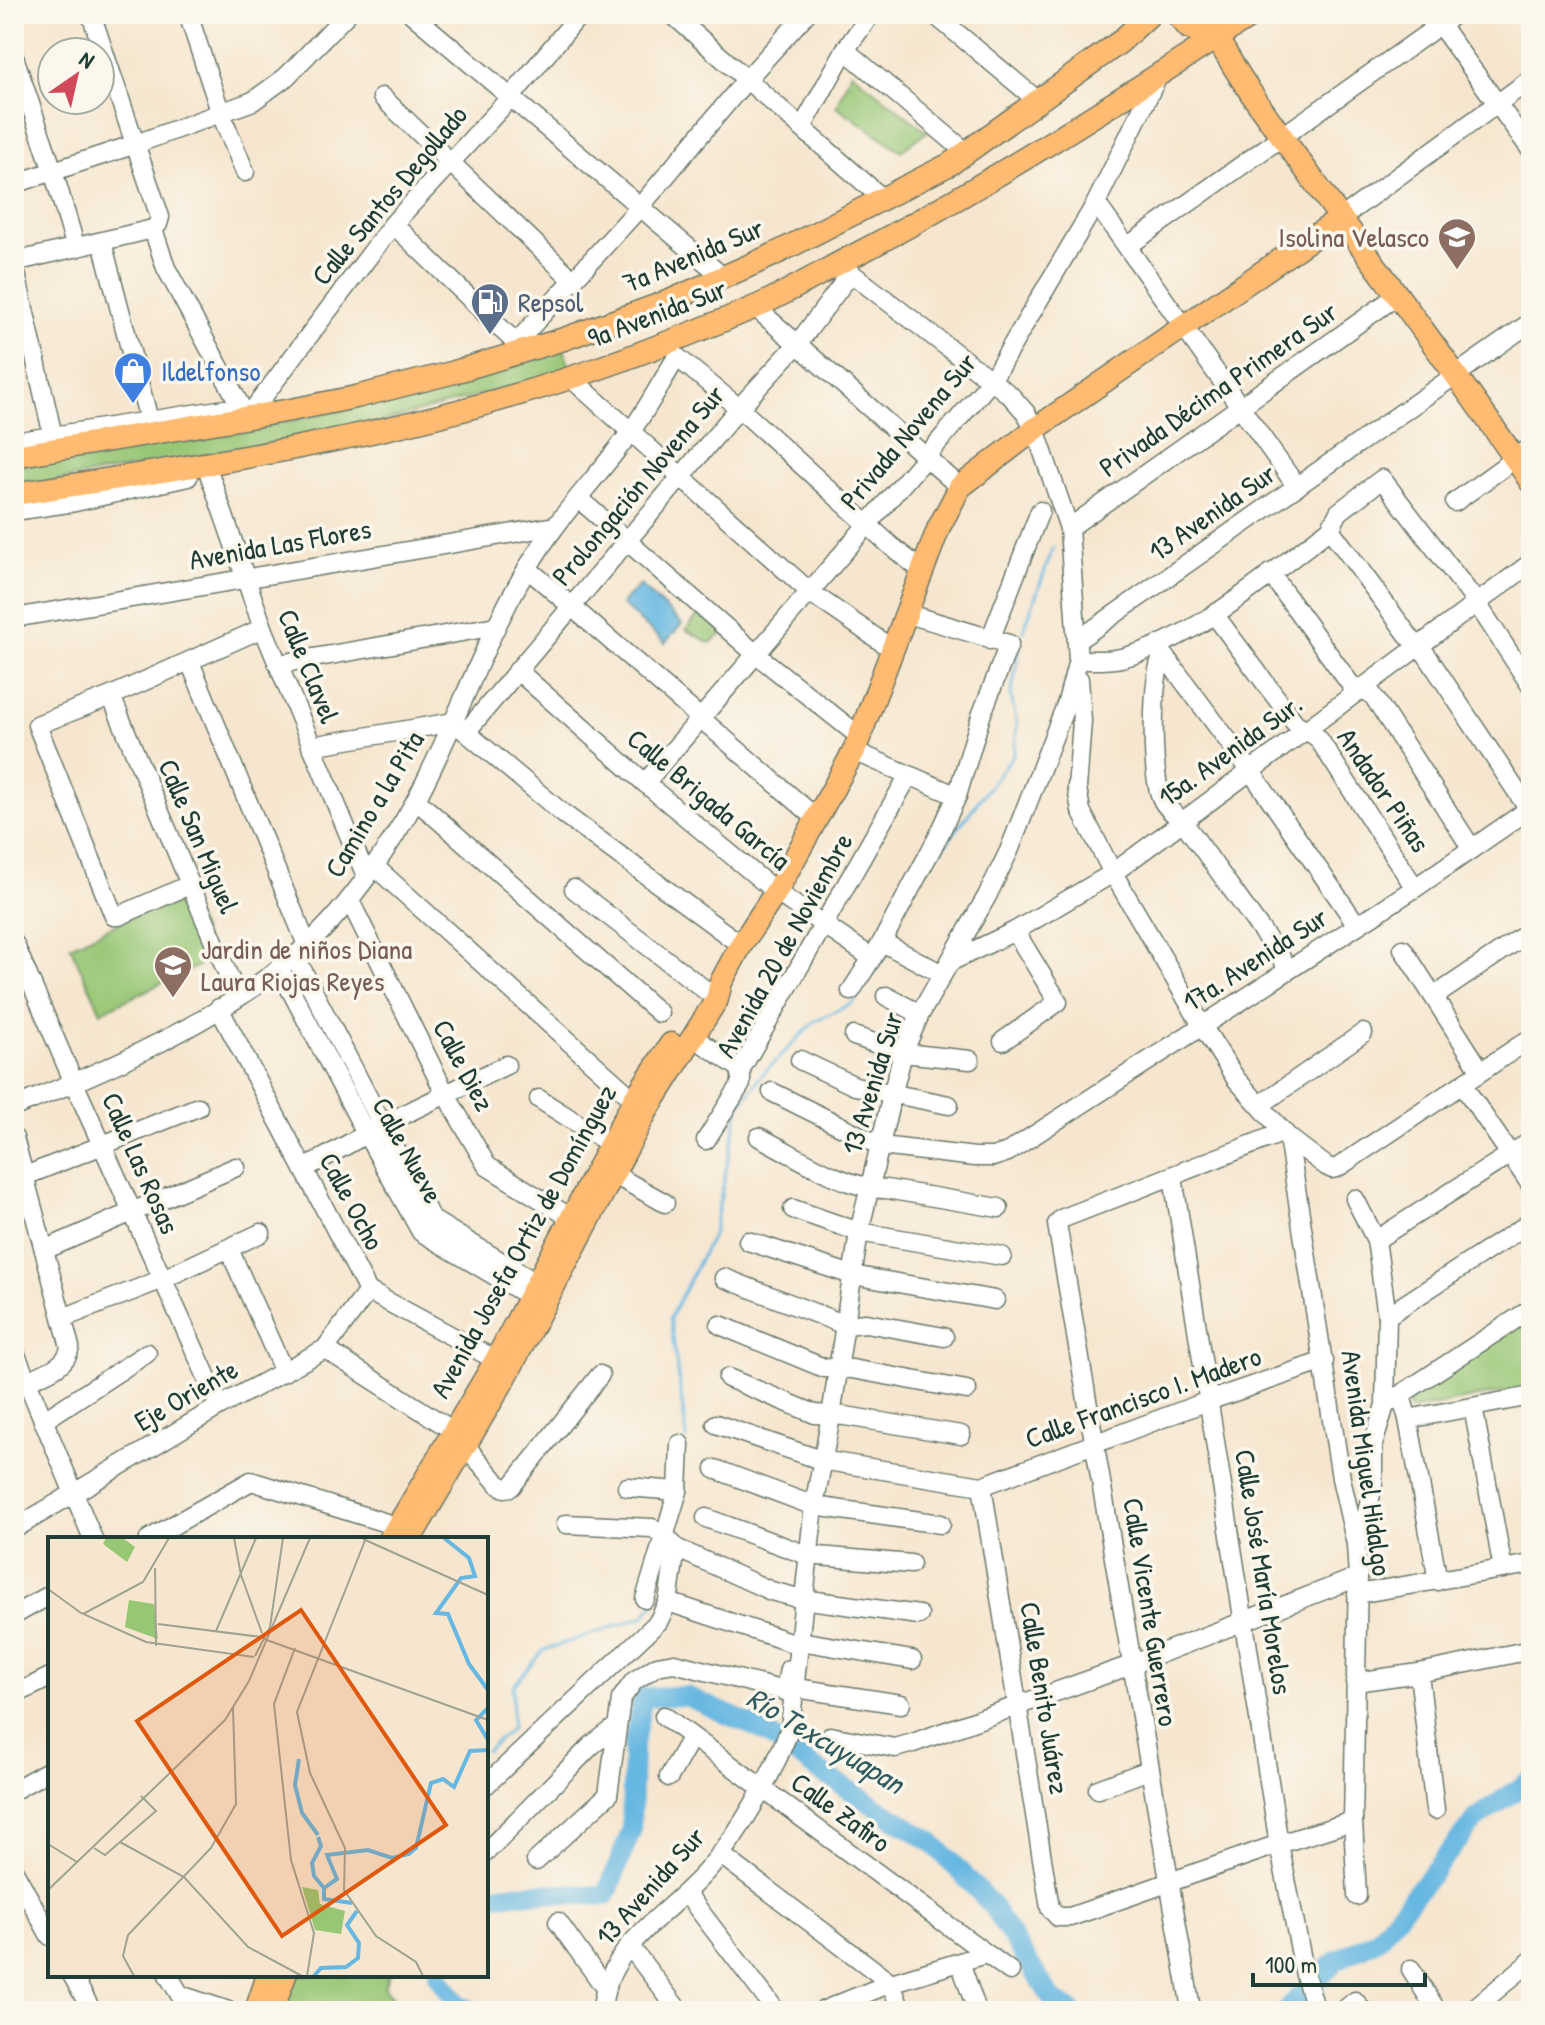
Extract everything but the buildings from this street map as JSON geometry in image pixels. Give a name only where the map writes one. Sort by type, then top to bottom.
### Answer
[{"type":"main road","name":"7a Avenida Sur","points":[[14,456],[54,443],[247,418],[356,397],[451,373],[517,348],[618,320],[773,255],[925,179],[967,153],[1120,42],[1150,14]]},
{"type":"main road","points":[[1177,14],[1189,28],[1216,36],[1341,218],[1456,374],[1523,453],[1531,482]]},
{"type":"main road","points":[[1216,36],[1225,14]]},
{"type":"main road","name":"9a Avenida Sur","points":[[14,494],[288,449],[474,407],[677,348],[755,307],[848,267],[1254,14]]},
{"type":"main road","name":"Avenida Josefa Ortiz de Domínguez","points":[[399,1535],[693,1037],[741,945],[776,892],[817,819],[857,743],[921,570],[960,487],[1035,429],[1341,218]]},
{"type":"main road","name":"Avenida Josefa Ortiz de Domínguez","points":[[459,1437],[496,1360],[541,1294],[571,1218],[634,1100],[715,991]]},
{"type":"main road","points":[[256,2011],[267,1977]]},
{"type":"main road","points":[[272,2011],[284,1977]]},
{"type":"street","points":[[54,443],[14,264],[153,229],[160,217],[91,14]]},
{"type":"street","points":[[188,14],[221,114],[245,172]]},
{"type":"street","points":[[14,184],[221,114],[270,91],[347,14]]},
{"type":"street","points":[[412,14],[723,277]]},
{"type":"street","name":"Calle Santos Degollado","points":[[247,418],[393,224],[511,97],[580,14]]},
{"type":"street","points":[[672,14],[883,199]]},
{"type":"street","points":[[393,224],[517,348],[806,14]]},
{"type":"street","points":[[803,126],[845,50],[871,14]]},
{"type":"street","points":[[934,14],[1038,101]]},
{"type":"street","points":[[1128,246],[1282,136],[1435,20],[1455,14]]},
{"type":"street","points":[[1435,20],[1531,150]]},
{"type":"street","points":[[845,50],[967,153]]},
{"type":"street","points":[[14,57],[76,248]]},
{"type":"street","name":"Privada Novena Sur","points":[[645,783],[991,381],[1096,203],[1158,76]]},
{"type":"street","points":[[1341,218],[1531,79]]},
{"type":"street","points":[[382,97],[573,280]]},
{"type":"street","points":[[1096,203],[1297,487]]},
{"type":"street","points":[[153,229],[166,268],[247,418]]},
{"type":"street","points":[[102,242],[149,420]]},
{"type":"street","points":[[848,267],[1010,395],[1026,413],[1035,429],[1069,528],[1078,640]]},
{"type":"street","name":"Prolongación Novena Sur","points":[[460,727],[518,671],[739,408],[796,346],[848,267]]},
{"type":"street","name":"Privada Décima Primera Sur","points":[[1069,528],[1398,295]]},
{"type":"street","points":[[755,307],[960,487]]},
{"type":"street","name":"13 Avenida Sur","points":[[602,2011],[610,1974],[629,1945],[686,1893],[720,1854],[782,1752],[790,1728],[790,1689],[807,1555],[859,1232],[903,1053],[920,1014],[1009,851],[1067,702],[1078,660],[1078,640],[1531,322]]},
{"type":"street","points":[[677,348],[739,408],[921,570]]},
{"type":"street","name":"Camino a la Pita","points":[[14,1107],[148,1048],[219,1008],[279,968],[350,901],[460,727],[496,626],[527,568],[555,526],[630,432],[677,348]]},
{"type":"street","points":[[571,378],[811,593],[892,649]]},
{"type":"street","points":[[14,442],[54,443],[149,420],[225,409],[247,418]]},
{"type":"street","points":[[14,511],[75,502],[209,473],[288,449]]},
{"type":"street","points":[[1455,502],[1523,453]]},
{"type":"street","name":"Calle Clavel","points":[[209,473],[263,628],[311,746],[370,870]]},
{"type":"street","points":[[1531,686],[1476,602],[1382,479],[1339,512],[1330,529],[1160,650],[1118,659],[1078,660],[1082,721],[1077,788],[1081,811],[1113,873],[1236,1079],[1286,1135],[1326,1166],[1337,1168],[1531,1038]]},
{"type":"street","points":[[578,498],[857,743],[909,775],[957,796]]},
{"type":"street","points":[[990,640],[1040,511]]},
{"type":"street","name":"Avenida Las Flores","points":[[14,618],[555,526]]},
{"type":"street","points":[[1330,529],[1426,654],[1530,809]]},
{"type":"street","name":"15a. Avenida Sur.","points":[[946,968],[1113,873],[1531,563]]},
{"type":"street","points":[[527,568],[817,819]]},
{"type":"street","points":[[1270,573],[1351,685],[1372,694],[1472,849]]},
{"type":"street","points":[[851,991],[925,864],[957,796],[981,716],[1009,644],[905,613]]},
{"type":"street","name":"Andador Piñas","points":[[1214,614],[1295,723],[1318,738],[1415,888]]},
{"type":"street","points":[[279,664],[496,626]]},
{"type":"street","points":[[189,885],[114,916],[37,725],[111,696],[263,628]]},
{"type":"street","points":[[1160,650],[1250,770],[1357,925]]},
{"type":"street","points":[[1160,650],[1156,765],[1161,797],[1170,811],[1182,820],[1289,969]]},
{"type":"street","name":"Calle Nueve","points":[[190,662],[374,1129]]},
{"type":"street","name":"Calle Brigada García","points":[[518,671],[645,783],[776,892],[825,926],[877,950],[946,968]]},
{"type":"street","name":"Calle San Miguel","points":[[111,696],[237,996]]},
{"type":"street","points":[[311,746],[460,727],[561,812],[741,945]]},
{"type":"street","name":"Avenida 20 de Noviembre","points":[[706,1140],[741,1084],[741,1069],[909,775]]},
{"type":"street","points":[[416,800],[659,1013]]},
{"type":"street","name":"17a. Avenida Sur","points":[[881,1146],[975,1157],[993,1157],[1008,1152],[1415,888],[1530,809]]},
{"type":"street","points":[[370,870],[634,1100]]},
{"type":"street","points":[[574,889],[715,991]]},
{"type":"street","name":"Calle Diez","points":[[350,901],[445,1093],[487,1166],[571,1218]]},
{"type":"street","points":[[1003,1041],[1058,1002],[1015,931]]},
{"type":"street","points":[[1435,996],[1531,931]]},
{"type":"street","name":"Calle Las Rosas","points":[[14,943],[220,1406]]},
{"type":"street","points":[[1403,949],[1481,1071]]},
{"type":"street","name":"Calle Nueve","points":[[279,968],[431,1219],[541,1294]]},
{"type":"street","points":[[886,996],[920,1014]]},
{"type":"street","name":"Calle Ocho","points":[[219,1008],[368,1291],[496,1360]]},
{"type":"street","points":[[1260,1105],[1363,1033]]},
{"type":"street","points":[[854,1036],[903,1053],[970,1060]]},
{"type":"street","points":[[693,1037],[741,1069]]},
{"type":"street","points":[[800,1060],[855,1086],[949,1105]]},
{"type":"street","points":[[304,1169],[374,1129],[506,1065]]},
{"type":"street","points":[[1462,1084],[1531,1185]]},
{"type":"street","points":[[772,1092],[881,1146]]},
{"type":"street","points":[[539,1099],[610,1144]]},
{"type":"street","points":[[25,1176],[198,1107]]},
{"type":"street","points":[[1173,1177],[1286,1135]]},
{"type":"street","name":"Avenida Miguel Hidalgo","points":[[1286,1135],[1341,1478],[1356,1544],[1358,1586],[1353,1821],[1357,1896]]},
{"type":"street","points":[[759,1137],[851,1184],[999,1208]]},
{"type":"street","points":[[14,1138],[70,1347],[69,1355],[62,1364],[27,1381]]},
{"type":"street","points":[[1376,1240],[1531,1141]]},
{"type":"street","points":[[44,1250],[236,1167]]},
{"type":"street","points":[[613,1174],[665,1203]]},
{"type":"street","name":"Calle Vicente Guerrero","points":[[1173,1177],[1061,1219],[1057,1224],[1191,2009]]},
{"type":"street","name":"Calle José María Morelos","points":[[1173,1177],[1279,1844],[1305,1975],[1316,2011]]},
{"type":"street","points":[[1355,1199],[1376,1240],[1387,1316],[1393,1400],[1408,1419],[1438,1581]]},
{"type":"street","points":[[793,1209],[859,1232],[1002,1256]]},
{"type":"street","points":[[1387,1316],[1531,1222]]},
{"type":"street","points":[[63,1318],[163,1279],[261,1233]]},
{"type":"street","points":[[748,1241],[852,1275],[995,1300]]},
{"type":"street","points":[[229,1249],[284,1372]]},
{"type":"street","points":[[724,1278],[845,1325],[866,1323],[944,1337]]},
{"type":"street","name":"Eje Oriente","points":[[14,1529],[220,1406],[325,1349],[368,1291]]},
{"type":"street","points":[[1356,1544],[1366,1518],[1373,1484],[1373,1445],[1393,1400],[1531,1309]]},
{"type":"street","points":[[720,1325],[824,1368],[852,1369],[967,1390]]},
{"type":"street","points":[[325,1349],[459,1437],[499,1485],[505,1488],[511,1487],[600,1375]]},
{"type":"street","points":[[14,1350],[92,1537]]},
{"type":"street","points":[[43,1421],[147,1353]]},
{"type":"street","name":"Calle Francisco I. Madero","points":[[982,1486],[1324,1361]]},
{"type":"street","points":[[728,1378],[815,1414],[961,1435]]},
{"type":"street","points":[[1408,1419],[1531,1396]]},
{"type":"street","points":[[1473,1407],[1503,1569]]},
{"type":"street","points":[[716,1424],[821,1460],[982,1486]]},
{"type":"street","points":[[488,1783],[658,1622],[668,1602],[670,1542],[678,1491],[680,1444]]},
{"type":"street","points":[[715,1469],[814,1506],[941,1524]]},
{"type":"street","points":[[153,1537],[251,1481],[399,1535]]},
{"type":"street","name":"Calle Benito Juárez","points":[[982,1486],[1050,1908],[1058,1917],[1070,1917],[1168,1884]]},
{"type":"street","points":[[627,1487],[678,1491]]},
{"type":"street","points":[[706,1518],[807,1555],[911,1564]]},
{"type":"street","points":[[566,1524],[652,1528],[670,1542],[771,1591],[802,1599],[919,1615]]},
{"type":"street","points":[[645,1599],[670,1542]]},
{"type":"street","points":[[830,1736],[895,1748],[1019,1707],[1244,1622],[1358,1586],[1438,1581],[1531,1564]]},
{"type":"street","points":[[14,1615],[48,1596]]},
{"type":"street","points":[[668,1602],[796,1642],[912,1660]]},
{"type":"street","points":[[1355,1682],[1419,1673],[1531,1650]]},
{"type":"street","points":[[536,1861],[608,1795],[621,1699],[634,1681],[657,1666],[674,1663],[790,1689],[901,1704]]},
{"type":"street","points":[[1419,1673],[1435,1810]]},
{"type":"street","points":[[14,1695],[48,1678]]},
{"type":"street","name":"Calle Zafiro","points":[[664,1716],[1010,1971]]},
{"type":"street","points":[[490,1848],[592,1745],[617,1726]]},
{"type":"street","points":[[669,1777],[691,1738]]},
{"type":"street","points":[[1098,1789],[1149,1770]]},
{"type":"street","points":[[14,1790],[48,1772]]},
{"type":"street","points":[[1168,1884],[1353,1821]]},
{"type":"street","points":[[720,1854],[891,1983],[901,2011]]},
{"type":"street","points":[[14,1871],[48,1932]]},
{"type":"street","points":[[686,1893],[776,2011]]},
{"type":"street","points":[[558,1922],[605,1988]]},
{"type":"street","points":[[629,1945],[679,2011]]},
{"type":"street","points":[[822,2011],[891,1983],[986,1954]]},
{"type":"street","points":[[1471,2011],[1531,1961]]},
{"type":"street","points":[[960,1962],[977,2011]]},
{"type":"street","points":[[1411,1969],[1437,2011]]},
{"type":"street","points":[[73,1977],[92,2011]]},
{"type":"street","points":[[169,1977],[180,1995],[229,2011]]},
{"type":"green space","points":[[851,72],[927,132],[901,151],[836,106]]},
{"type":"green space","points":[[564,349],[571,370],[357,429],[14,488],[14,467],[291,421],[351,408]]},
{"type":"green space","points":[[701,612],[724,633],[710,643],[686,630]]},
{"type":"green space","points":[[185,892],[213,959],[101,1012],[70,946]]},
{"type":"green space","points":[[1531,1316],[1531,1387],[1410,1410],[1406,1399]]},
{"type":"green space","points":[[288,1977],[388,1977],[384,1987],[405,2011],[278,2011]]},
{"type":"water","points":[[640,585],[682,624],[665,643],[621,604]]},
{"type":"waterway","points":[[1023,632],[1053,548]]},
{"type":"waterway","points":[[939,853],[1014,754],[1017,725],[1011,696],[1020,647]]},
{"type":"waterway","points":[[869,979],[885,956]]},
{"type":"waterway","points":[[687,1439],[670,1318],[713,1234],[739,1107],[761,1076],[815,1021],[853,1003],[858,996]]},
{"type":"waterway","points":[[488,1749],[512,1728],[513,1686],[544,1650],[643,1617],[654,1603],[655,1595]]},
{"type":"waterway","name":"Río Texcuyuapan","points":[[488,1895],[545,1893],[606,1896],[631,1831],[633,1747],[643,1697],[686,1696],[762,1730],[819,1771],[932,1842],[989,1902],[1053,2000],[1072,2011]]},
{"type":"waterway","name":"Río Texcuyuapan","points":[[1285,2011],[1337,1960],[1378,1939],[1477,1818],[1531,1780]]},
{"type":"waterway","name":"Río Texcuyuapan","points":[[439,1977],[458,2004],[471,2011]]},
{"type":"place","name":"Isolina Velasco","points":[[1457,271]]},
{"type":"place","name":"Repsol","points":[[490,336]]},
{"type":"place","name":"Ildelfonso","points":[[133,405]]},
{"type":"place","name":"Jardin de niños Diana Laura Riojas Reyes","points":[[173,999]]}]
